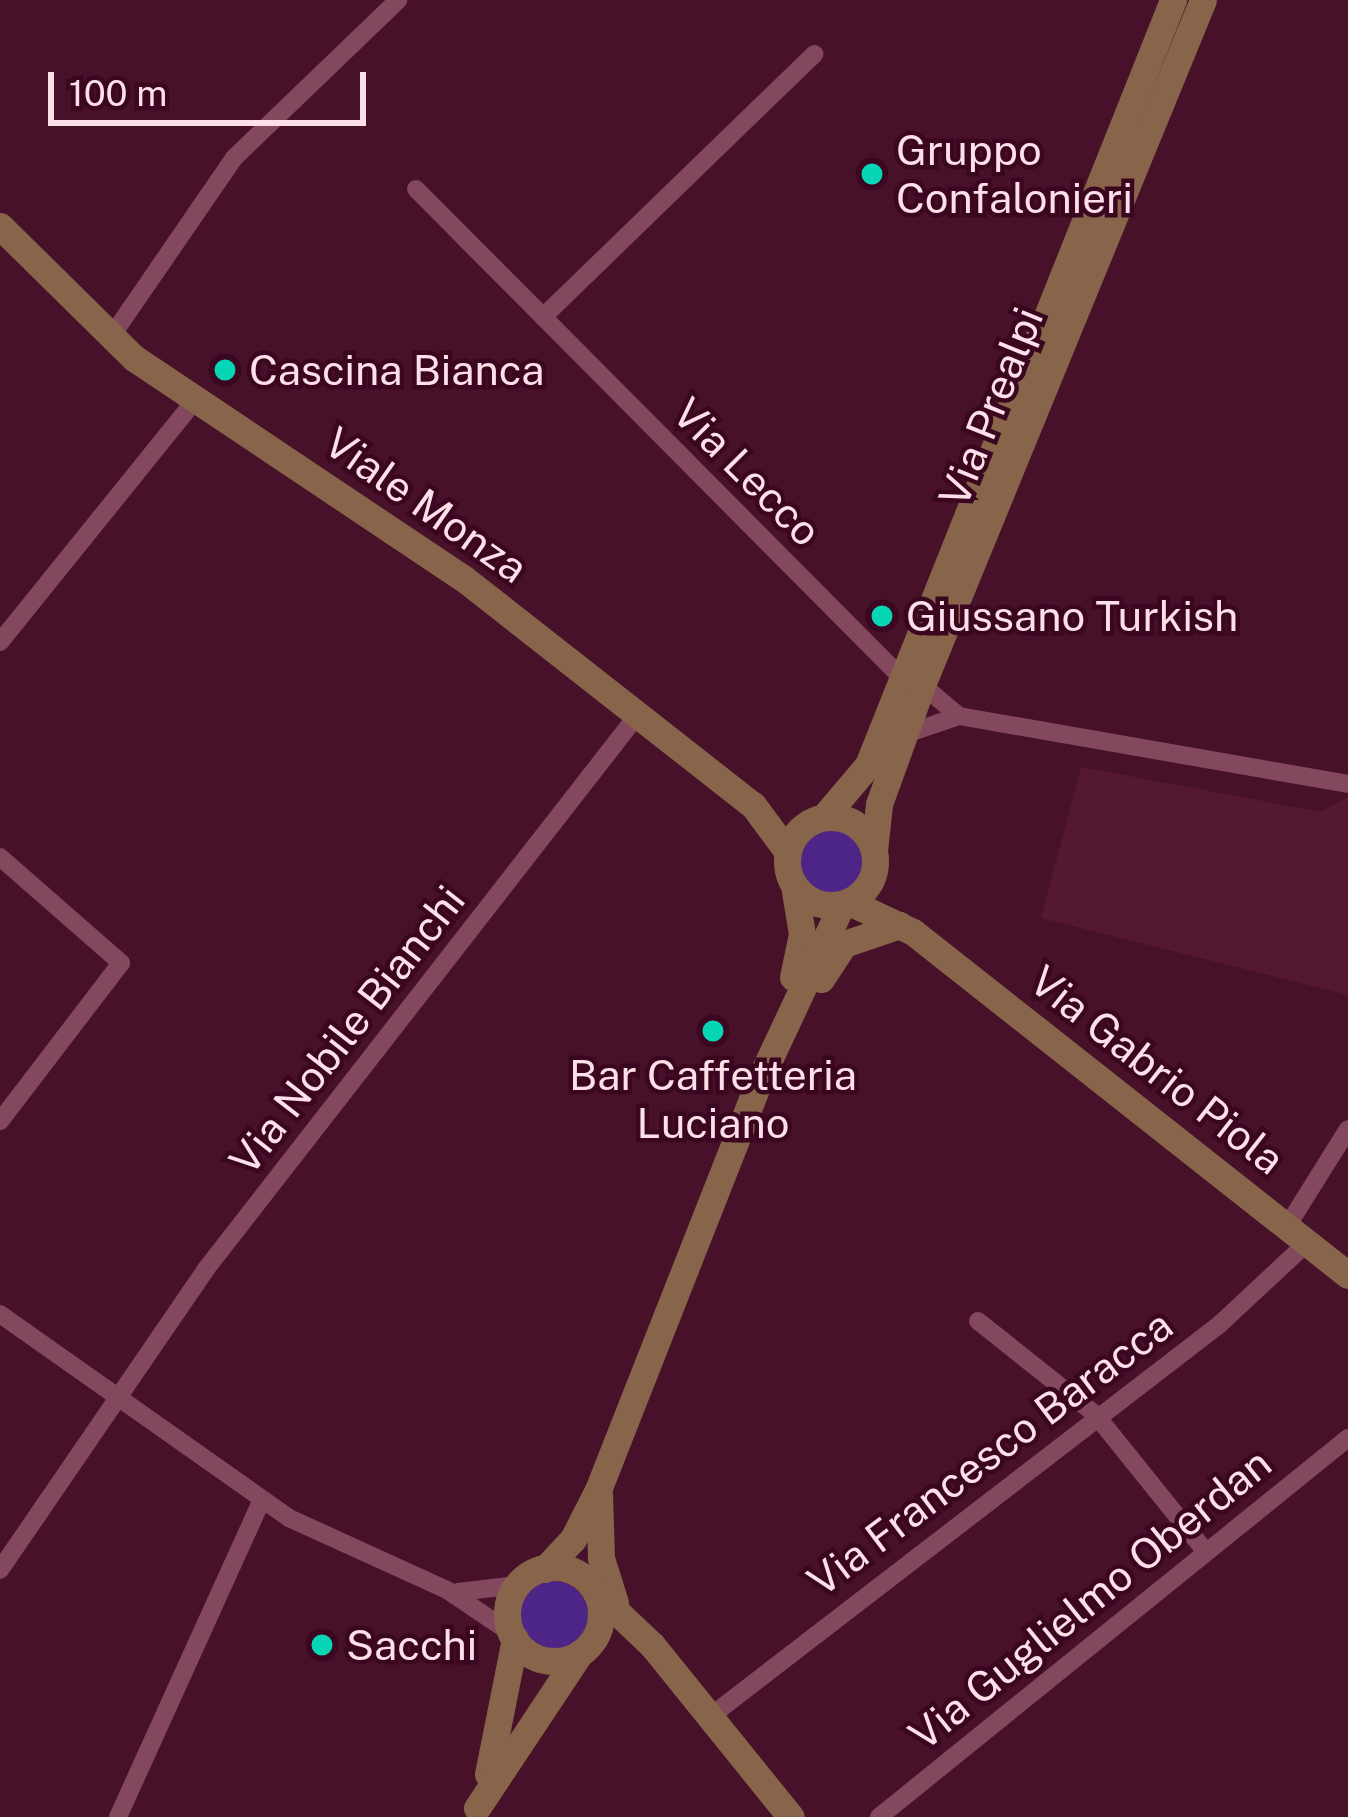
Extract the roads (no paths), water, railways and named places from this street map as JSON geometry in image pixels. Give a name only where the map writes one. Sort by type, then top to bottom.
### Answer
[{"type":"main road","name":"Via Prealpi","points":[[874,864],[879,804],[903,735],[912,681],[1173,0]]},
{"type":"main road","name":"Via Prealpi","points":[[818,819],[868,765],[912,681],[1203,0]]},
{"type":"main road","name":"Viale Monza","points":[[0,226],[111,338],[439,561],[640,713],[753,806],[788,851]]},
{"type":"main road","name":"Viale Monza","points":[[753,806],[818,819]]},
{"type":"main road","points":[[475,1812],[506,1710],[513,1636],[508,1608],[518,1586],[545,1568],[573,1539],[598,1490],[761,1076],[800,957],[788,851],[818,819],[856,824],[874,864],[845,903],[777,1052],[761,1076]]},
{"type":"main road","name":"Via Gabrio Piola","points":[[874,864],[906,929]]},
{"type":"main road","points":[[794,885],[818,904],[845,903]]},
{"type":"main road","name":"Via Gabrio Piola","points":[[845,903],[906,929],[1348,1275]]},
{"type":"main road","points":[[777,1052],[792,1039],[832,955],[858,936],[906,929]]},
{"type":"main road","points":[[475,1812],[586,1648],[601,1617],[590,1585],[598,1490]]},
{"type":"main road","points":[[598,1490],[605,1578],[623,1617]]},
{"type":"main road","points":[[545,1568],[590,1585],[652,1645],[791,1817]]},
{"type":"main road","points":[[513,1636],[537,1658],[586,1648],[652,1645]]},
{"type":"street","points":[[111,338],[234,158],[398,0]]},
{"type":"street","points":[[543,317],[814,54]]},
{"type":"street","name":"Via Lecco","points":[[416,189],[912,681],[958,716]]},
{"type":"street","points":[[0,642],[196,399]]},
{"type":"street","name":"Via Nobile Bianchi","points":[[0,1570],[206,1269],[640,713]]},
{"type":"street","points":[[903,735],[958,716],[1348,784]]},
{"type":"street","points":[[0,856],[121,963],[0,1121]]},
{"type":"street","name":"Via Francesco Baracca","points":[[711,1716],[1095,1414],[1220,1324],[1298,1234],[1347,1130]]},
{"type":"street","points":[[0,1314],[310,1531],[447,1590],[513,1636]]},
{"type":"street","points":[[978,1321],[1095,1414],[1205,1551]]},
{"type":"street","name":"Via Guglielmo Oberdan","points":[[878,1817],[1348,1438]]},
{"type":"street","points":[[118,1817],[262,1500]]},
{"type":"street","points":[[447,1590],[473,1595],[518,1586]]},
{"type":"place","name":"Gruppo Confalonieri","points":[[872,174]]},
{"type":"place","name":"Cascina Bianca","points":[[225,370]]},
{"type":"place","name":"Giussano Turkish","points":[[882,616]]},
{"type":"place","name":"Bar Caffetteria Luciano","points":[[713,1031]]},
{"type":"place","name":"Sacchi","points":[[322,1645]]}]
